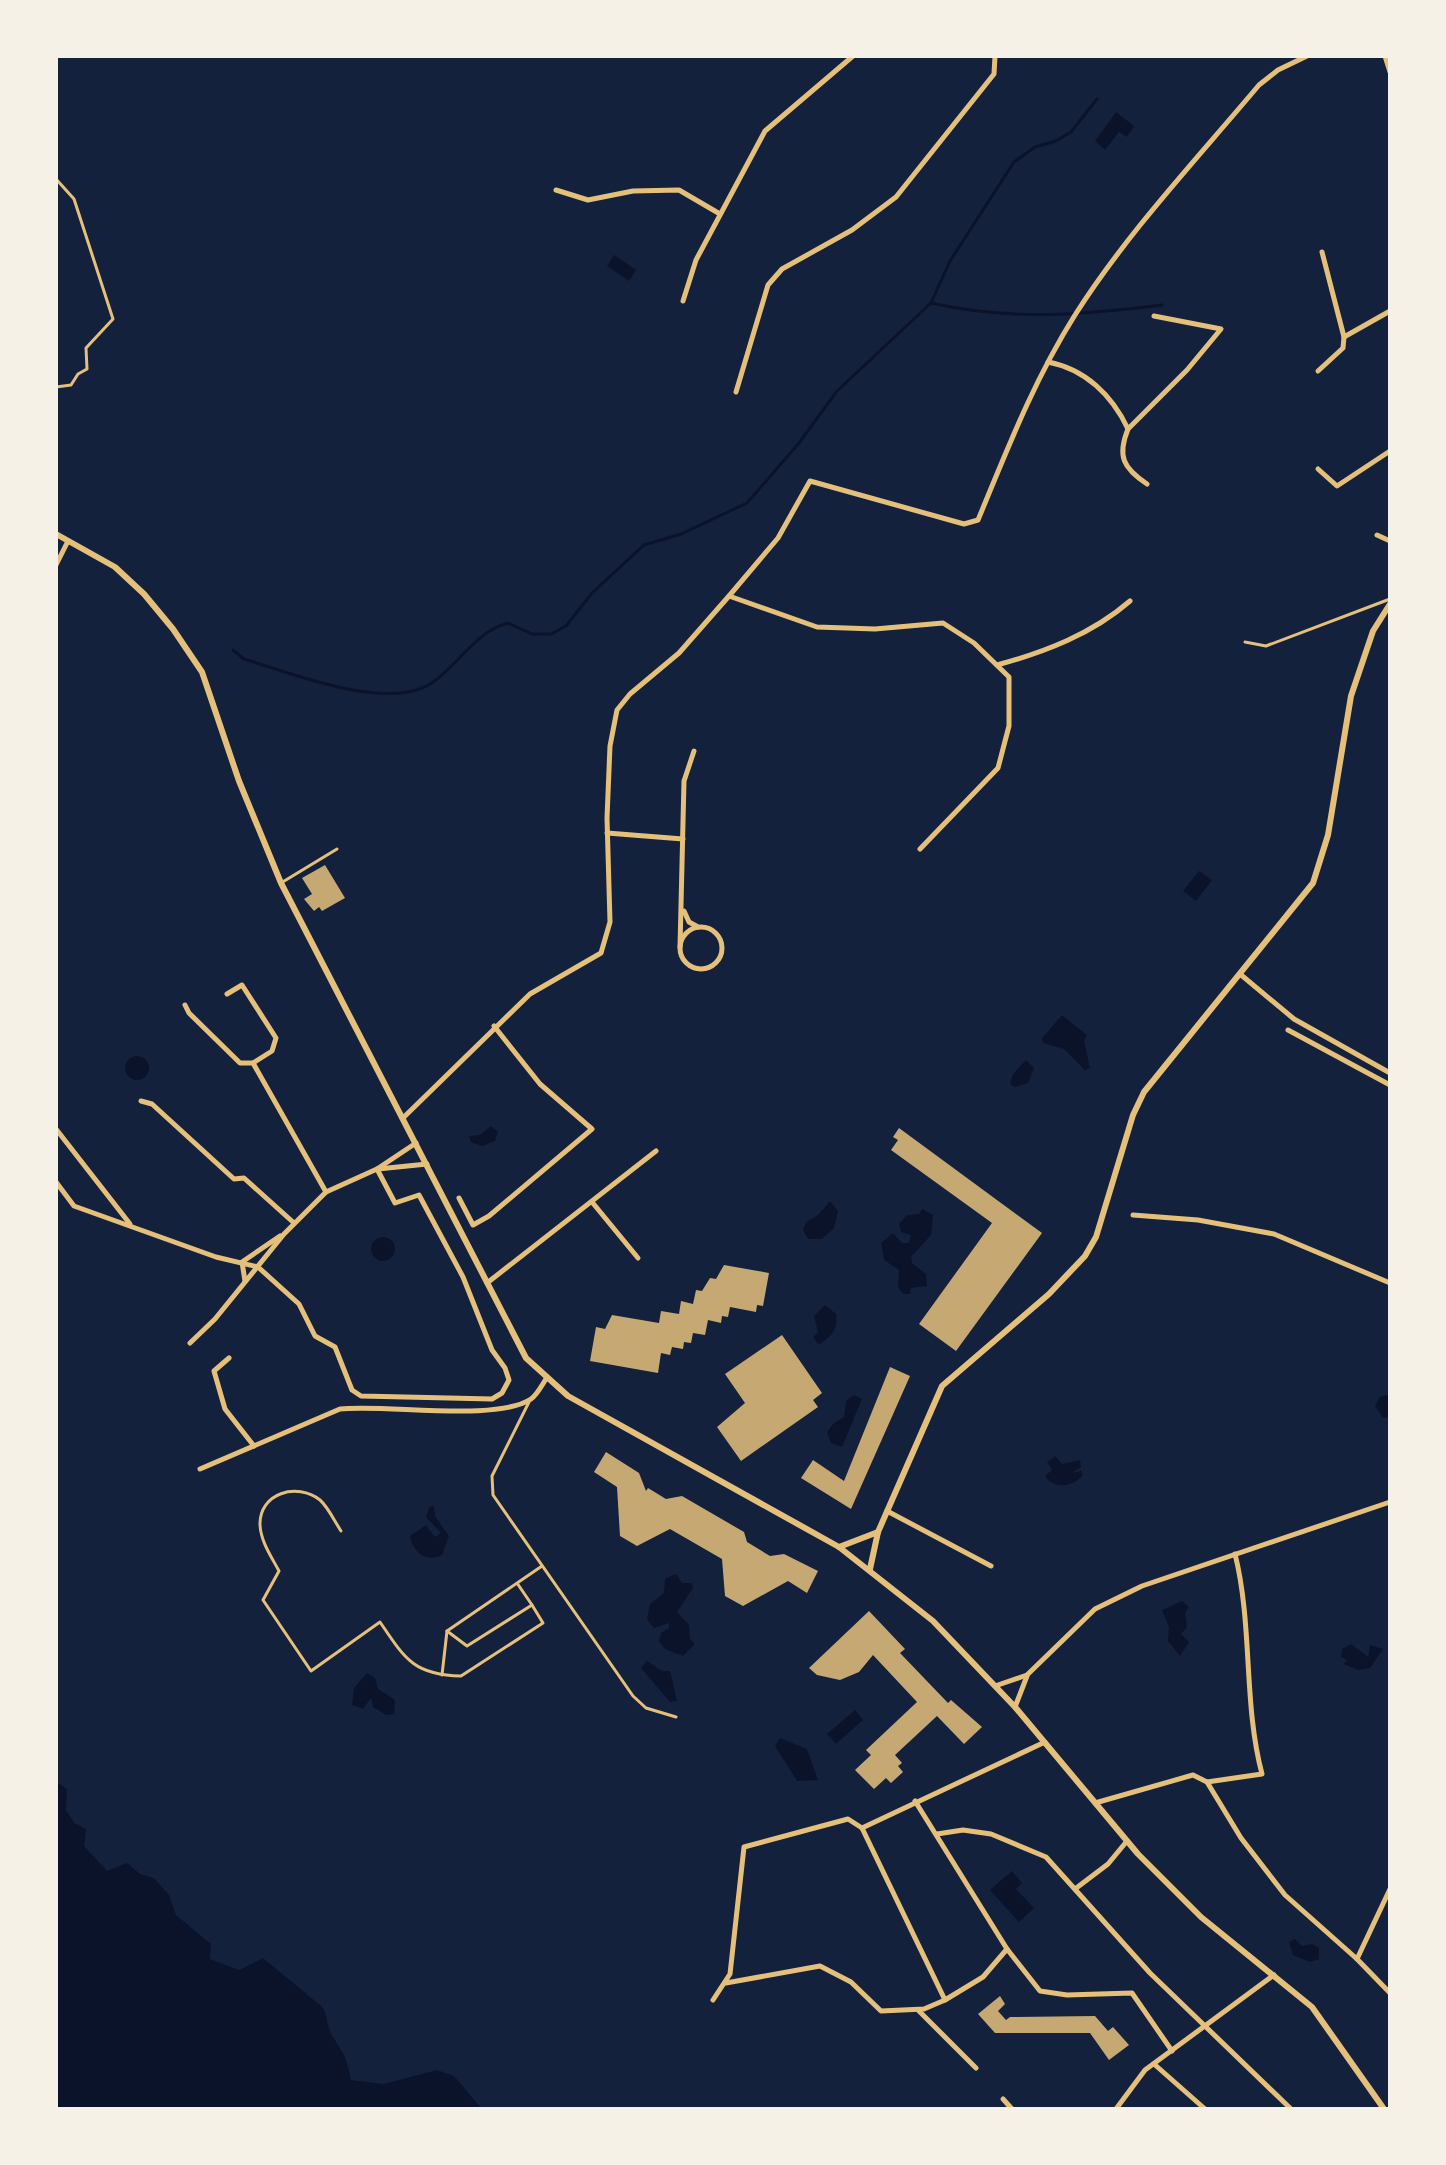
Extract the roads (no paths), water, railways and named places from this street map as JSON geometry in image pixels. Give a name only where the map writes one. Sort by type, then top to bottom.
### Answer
[{"type":"street","points":[[683,301],[696,260],[765,131],[853,56]]},
{"type":"street","points":[[736,392],[768,285],[782,269],[852,230],[896,197],[994,74],[995,56]]},
{"type":"street","points":[[403,1118],[530,994],[601,953],[610,922],[607,833],[610,746],[617,710],[630,694],[679,653],[778,538],[810,481],[964,524],[978,520],[1048,362],[1075,316],[1128,242],[1259,85],[1278,70],[1307,56]]},
{"type":"street","points":[[1385,56],[1390,72]]},
{"type":"street","points":[[556,190],[588,200],[633,191],[679,190],[720,214]]},
{"type":"street","points":[[1318,371],[1343,348],[1344,337],[1322,252]]},
{"type":"street","points":[[1344,337],[1390,311]]},
{"type":"street","points":[[1147,484],[1125,464],[1120,448],[1128,429],[1187,370],[1221,329],[1154,316]]},
{"type":"street","points":[[1048,362],[1079,371],[1120,412],[1128,429]]},
{"type":"street","points":[[1318,469],[1337,486],[1390,451]]},
{"type":"street","points":[[56,534],[115,567],[165,618],[202,672],[239,781],[281,883],[526,1358],[546,1379],[624,1429],[750,1494],[839,1547],[933,1621],[1015,1707],[1127,1841],[1201,1917],[1312,2007],[1384,2109]]},
{"type":"street","points":[[1377,535],[1390,541]]},
{"type":"street","points":[[56,565],[68,541]]},
{"type":"street","points":[[729,596],[817,627],[875,629],[943,623],[974,643],[1009,677],[1009,726],[998,768],[920,849]]},
{"type":"street","points":[[996,665],[1039,653],[1067,640],[1108,620],[1130,601]]},
{"type":"street","points":[[870,1569],[878,1532],[942,1386],[1061,1284],[1085,1256],[1096,1237],[1133,1115],[1144,1092],[1297,907],[1317,872],[1328,835],[1351,696],[1382,614],[1390,602]]},
{"type":"street","points":[[683,911],[689,922],[719,937],[722,948],[717,961],[705,969],[694,968],[683,959],[680,947],[684,781],[694,751]]},
{"type":"street","points":[[607,833],[683,839]]},
{"type":"street","points":[[680,947],[686,934],[699,927]]},
{"type":"street","points":[[1240,974],[1294,1019],[1390,1073]]},
{"type":"street","points":[[185,1005],[189,1013],[240,1063],[253,1063],[272,1051],[276,1038],[242,985],[227,994]]},
{"type":"street","points":[[459,1198],[473,1225],[489,1216],[592,1129],[540,1084],[494,1026]]},
{"type":"street","points":[[1288,1030],[1390,1085]]},
{"type":"street","points":[[253,1063],[326,1192]]},
{"type":"street","points":[[141,1101],[152,1104],[234,1179],[244,1178],[294,1223]]},
{"type":"street","points":[[56,1129],[131,1224]]},
{"type":"street","points":[[190,1343],[284,1234],[326,1192],[377,1169],[416,1143]]},
{"type":"street","points":[[487,1283],[656,1151]]},
{"type":"street","points":[[377,1169],[427,1164]]},
{"type":"street","points":[[56,1182],[74,1206],[216,1257],[258,1267],[299,1304],[315,1336],[335,1347],[352,1390],[361,1396],[492,1399],[502,1393],[509,1380],[505,1368],[492,1350],[463,1277],[419,1195],[395,1203],[377,1169]]},
{"type":"street","points":[[592,1202],[638,1258]]},
{"type":"street","points":[[1133,1215],[1198,1220],[1274,1234],[1390,1283]]},
{"type":"street","points":[[242,1262],[284,1234]]},
{"type":"street","points":[[242,1262],[245,1281]]},
{"type":"street","points":[[229,1358],[214,1371],[225,1409],[254,1446]]},
{"type":"street","points":[[200,1469],[340,1409],[364,1406],[499,1410],[531,1399],[546,1379]]},
{"type":"street","points":[[995,1686],[1027,1675],[1095,1609],[1142,1586],[1390,1502]]},
{"type":"street","points":[[887,1511],[991,1566]]},
{"type":"street","points":[[839,1547],[878,1532]]},
{"type":"street","points":[[1207,1782],[1262,1774],[1253,1742],[1243,1583],[1235,1554]]},
{"type":"street","points":[[1015,1707],[1027,1675]]},
{"type":"street","points":[[862,1828],[1045,1742]]},
{"type":"street","points":[[1095,1803],[1193,1775],[1207,1782],[1241,1838],[1285,1895],[1390,1993]]},
{"type":"street","points":[[915,1801],[1007,1949],[1040,1991],[1067,1995],[1132,1993],[1151,2025],[1172,2051]]},
{"type":"street","points":[[713,2000],[730,1974],[744,1847],[848,1819],[862,1828],[945,2000]]},
{"type":"street","points":[[937,1834],[963,1830],[991,1834],[1046,1857],[1150,1973],[1291,2109]]},
{"type":"street","points":[[1075,1889],[1108,1864],[1127,1841]]},
{"type":"street","points":[[1357,1959],[1390,1889]]},
{"type":"street","points":[[725,1983],[820,1966],[851,1982],[881,2011],[918,2009],[945,2000],[983,1977],[1007,1949]]},
{"type":"street","points":[[1116,2109],[1138,2077],[1274,1974]]},
{"type":"street","points":[[918,2009],[976,2068]]},
{"type":"street","points":[[1154,2064],[1205,2109]]},
{"type":"street","points":[[1003,2099],[1012,2109]]},
{"type":"lane","points":[[56,179],[74,199],[113,319],[86,348],[87,369],[78,374],[71,385],[56,387]]},
{"type":"lane","points":[[1245,642],[1266,646],[1390,602]]},
{"type":"lane","points":[[281,883],[337,849]]},
{"type":"lane","points":[[531,1399],[492,1476],[493,1495],[633,1696],[646,1708],[676,1717]]},
{"type":"lane","points":[[341,1531],[321,1501],[302,1491],[284,1491],[268,1502],[260,1521],[262,1539],[279,1571],[263,1600],[311,1671],[380,1622],[407,1661],[423,1671],[442,1676],[461,1676],[543,1623],[517,1583]]},
{"type":"lane","points":[[442,1676],[447,1631],[542,1566]]},
{"type":"lane","points":[[447,1631],[467,1646],[532,1605]]},
{"type":"water","points":[[1116,112],[1134,126],[1127,137],[1119,132],[1105,150],[1095,141]]},
{"type":"water","points":[[614,255],[636,270],[629,281],[607,266]]},
{"type":"water","points":[[1199,871],[1212,880],[1196,901],[1183,891]]},
{"type":"water","points":[[1062,1015],[1087,1035],[1084,1041],[1090,1068],[1085,1070],[1064,1049],[1043,1043],[1042,1038]]},
{"type":"water","points":[[137,1056],[146,1059],[149,1068],[146,1077],[137,1080],[128,1077],[125,1068],[128,1059]]},
{"type":"water","points":[[1026,1060],[1034,1068],[1028,1083],[1015,1087],[1010,1084],[1013,1074]]},
{"type":"water","points":[[491,1126],[498,1132],[495,1141],[482,1146],[471,1142],[469,1136],[480,1135]]},
{"type":"water","points":[[830,1201],[838,1211],[834,1228],[822,1239],[808,1239],[803,1230],[806,1222],[818,1215]]},
{"type":"water","points":[[922,1209],[933,1215],[931,1235],[911,1257],[912,1263],[926,1274],[927,1286],[911,1288],[910,1294],[903,1294],[898,1287],[899,1270],[884,1260],[881,1243],[893,1233],[902,1243],[909,1243],[911,1235],[901,1232],[899,1224],[907,1215],[919,1214]]},
{"type":"water","points":[[383,1237],[392,1240],[395,1249],[392,1258],[383,1261],[374,1258],[371,1249],[374,1240]]},
{"type":"water","points":[[825,1305],[836,1314],[836,1325],[830,1336],[819,1345],[813,1337],[818,1332],[814,1316]]},
{"type":"water","points":[[1390,1394],[1390,1417],[1383,1418],[1375,1406],[1380,1397]]},
{"type":"water","points":[[854,1395],[862,1399],[842,1447],[831,1443],[827,1432],[844,1417],[846,1401]]},
{"type":"water","points":[[1055,1456],[1062,1464],[1080,1460],[1081,1467],[1072,1473],[1081,1471],[1083,1475],[1064,1485],[1053,1483],[1045,1476],[1052,1470],[1047,1462]]},
{"type":"water","points":[[430,1506],[434,1507],[435,1516],[449,1536],[442,1555],[430,1558],[417,1551],[410,1536],[426,1525],[435,1537],[441,1533],[426,1517]]},
{"type":"water","points":[[676,1574],[682,1583],[692,1583],[693,1588],[677,1612],[689,1625],[690,1639],[695,1644],[683,1656],[665,1649],[659,1641],[661,1633],[669,1628],[669,1623],[654,1628],[647,1619],[650,1604],[664,1593],[665,1579]]},
{"type":"water","points":[[1182,1601],[1189,1607],[1185,1613],[1187,1627],[1181,1634],[1189,1642],[1180,1656],[1168,1641],[1169,1627],[1162,1610]]},
{"type":"water","points":[[1351,1644],[1368,1657],[1370,1645],[1383,1649],[1370,1668],[1358,1670],[1344,1664],[1347,1660],[1341,1657],[1342,1649]]},
{"type":"water","points":[[647,1661],[662,1671],[670,1671],[677,1701],[670,1702],[641,1668]]},
{"type":"water","points":[[367,1673],[375,1678],[378,1689],[395,1700],[394,1714],[386,1715],[373,1707],[371,1698],[363,1709],[352,1705],[354,1688]]},
{"type":"water","points":[[855,1710],[863,1720],[836,1744],[827,1734]]},
{"type":"water","points":[[780,1738],[807,1749],[818,1780],[797,1781],[775,1746]]},
{"type":"water","points":[[56,1782],[67,1789],[66,1810],[74,1823],[86,1829],[84,1846],[107,1871],[127,1863],[140,1874],[154,1878],[169,1895],[176,1915],[211,1944],[210,1959],[239,1970],[263,1958],[321,2006],[345,2058],[351,2080],[384,2084],[437,2070],[454,2076],[482,2109],[56,2109]]},
{"type":"water","points":[[1012,1871],[1022,1883],[1016,1889],[1034,1908],[1019,1922],[990,1890]]},
{"type":"water","points":[[1295,1939],[1302,1946],[1312,1944],[1319,1948],[1319,1959],[1310,1962],[1293,1955],[1289,1942]]},
{"type":"waterway","points":[[931,303],[950,261],[1014,162],[1035,147],[1056,141],[1071,132],[1097,99]]},
{"type":"waterway","points":[[233,650],[244,659],[342,688],[394,693],[417,690],[436,680],[478,640],[497,627],[508,623],[532,634],[551,634],[566,626],[592,593],[644,545],[681,534],[747,503],[799,443],[837,391],[931,303],[1018,314],[1162,305]]}]
